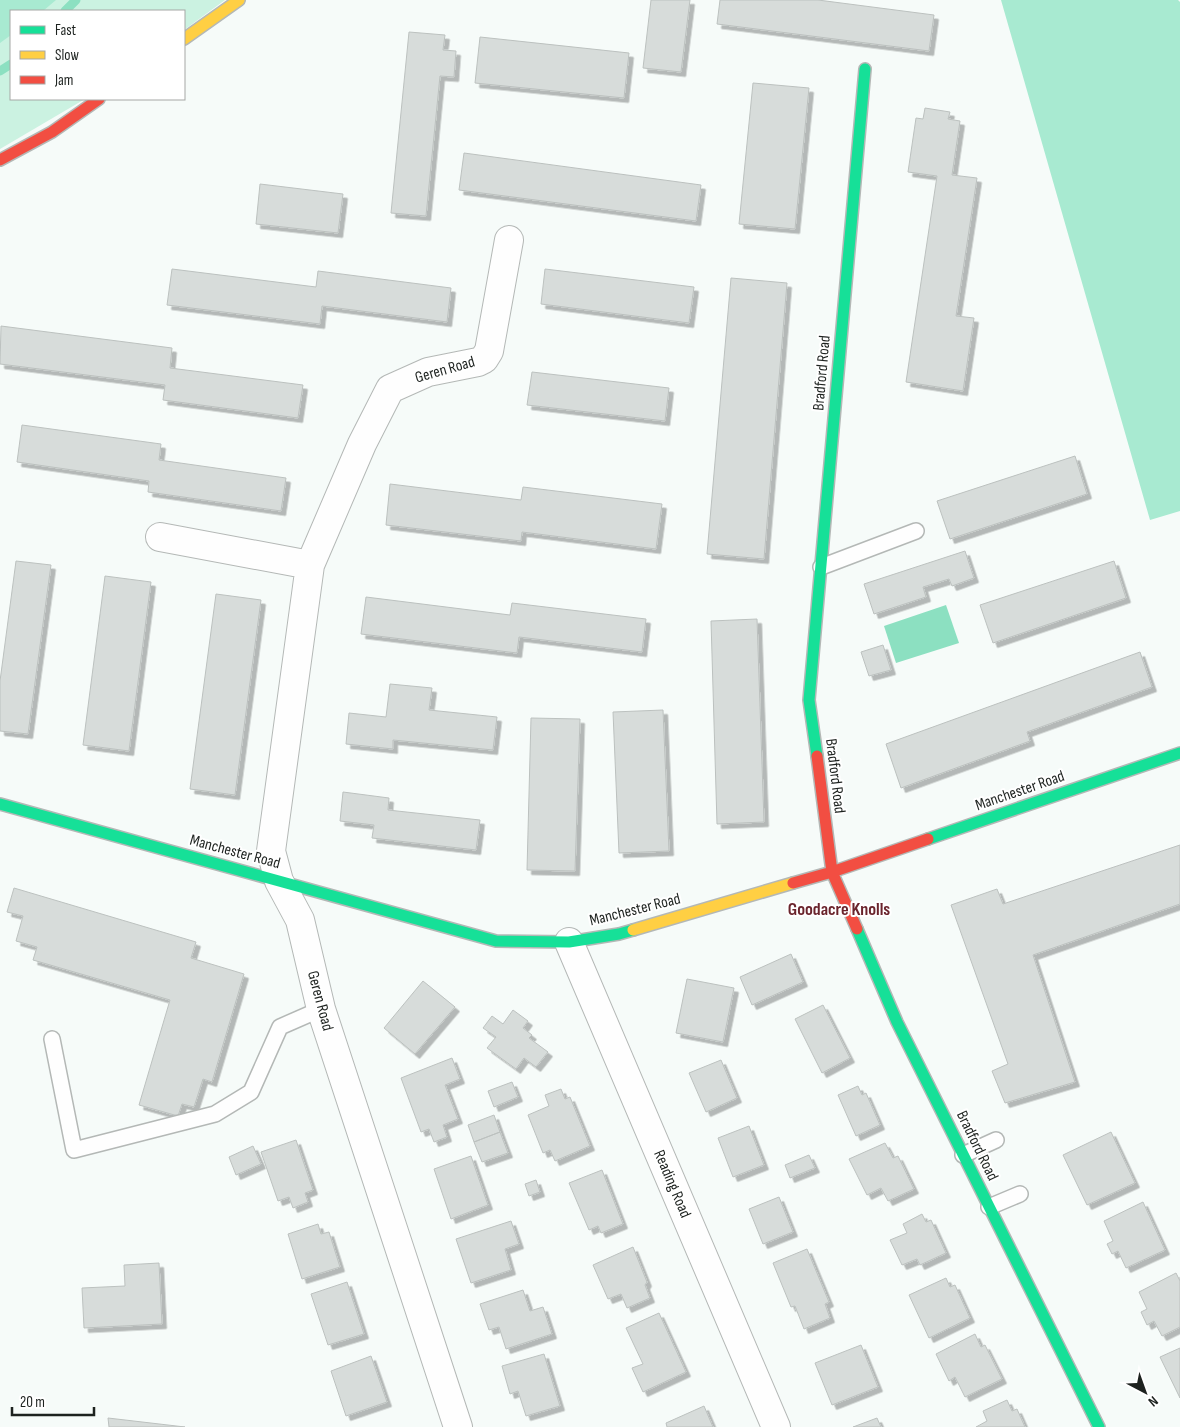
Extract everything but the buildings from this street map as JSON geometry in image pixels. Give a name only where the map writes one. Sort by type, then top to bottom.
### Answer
[{"type":"street","points":[[185,38],[239,0]]},
{"type":"street","name":"Bradford Road","points":[[865,69],[810,700],[832,872],[897,1022],[1099,1427]]},
{"type":"street","points":[[0,160],[52,132],[98,100]]},
{"type":"street","name":"Geren Road","points":[[458,1427],[321,1009],[300,920],[279,881],[271,850],[310,566],[362,444],[390,389],[428,372],[478,362],[484,359],[489,351],[509,240]]},
{"type":"street","points":[[160,537],[310,566]]},
{"type":"street","name":"Manchester Road","points":[[0,804],[496,941],[568,942],[620,934],[832,872],[1180,753]]},
{"type":"street","name":"Reading Road","points":[[568,942],[776,1427]]},
{"type":"lane","points":[[821,568],[916,531]]},
{"type":"lane","points":[[52,1039],[74,1150],[215,1114],[251,1092],[280,1027],[321,1009]]},
{"type":"lane","points":[[964,1155],[996,1140]]},
{"type":"lane","points":[[989,1207],[1020,1194]]},
{"type":"shaded area","points":[[0,0],[225,0],[185,29],[185,10],[10,10],[10,100],[83,100],[0,149]]},
{"type":"shaded area","points":[[0,0],[56,0],[44,10],[10,10],[10,36],[0,43]]},
{"type":"shaded area","points":[[1001,0],[1178,0],[1180,2],[1180,511],[1150,520]]},
{"type":"shaded area","points":[[946,605],[959,643],[896,663],[884,626]]},
{"type":"waterway","points":[[66,10],[76,0]]},
{"type":"waterway","points":[[0,71],[10,65]]},
{"type":"traffic: fast","points":[[817,756],[809,700],[865,69]]},
{"type":"traffic: fast","points":[[928,839],[1180,753]]},
{"type":"traffic: fast","points":[[0,804],[496,941],[569,942],[633,930]]},
{"type":"traffic: fast","points":[[857,929],[897,1022],[1099,1427]]},
{"type":"traffic: slow","points":[[185,38],[239,0]]},
{"type":"traffic: slow","points":[[633,930],[793,883]]},
{"type":"traffic: jam","points":[[0,160],[52,132],[98,100]]},
{"type":"traffic: jam","points":[[817,756],[832,872],[857,929]]},
{"type":"traffic: jam","points":[[793,883],[832,872],[928,839]]},
{"type":"district","name":"Goodacre Knolls","points":[[839,909]]}]
